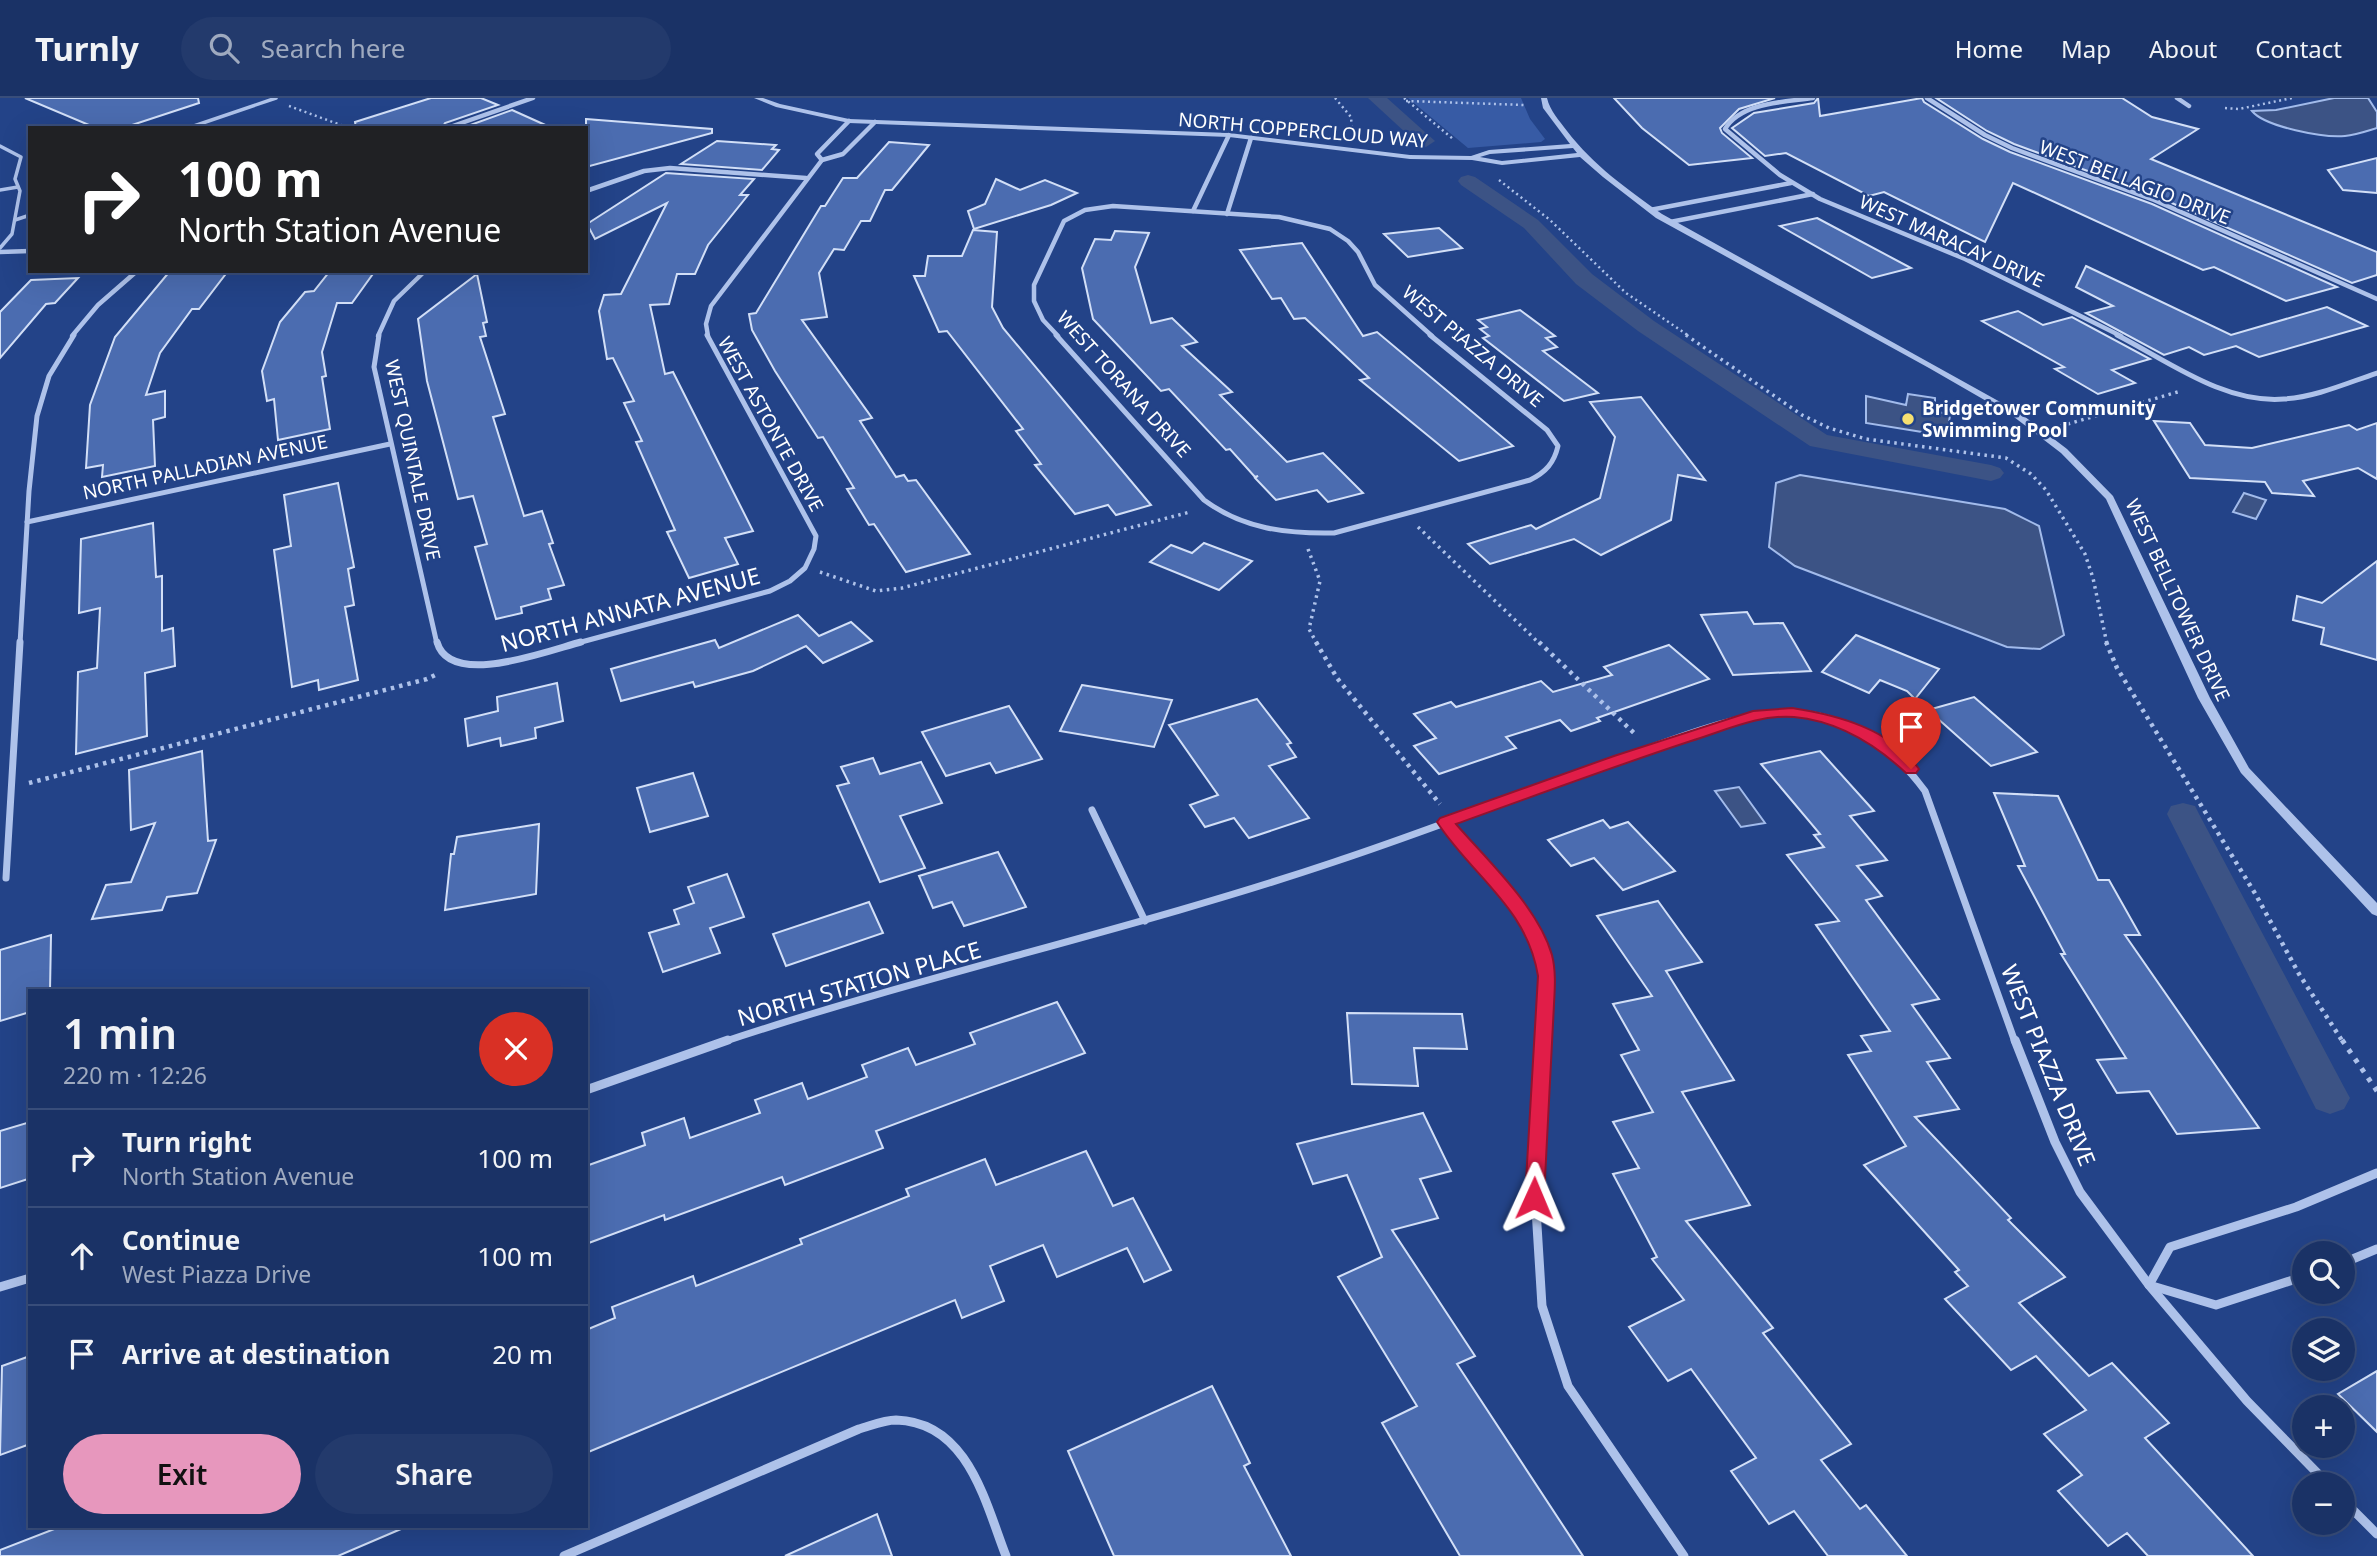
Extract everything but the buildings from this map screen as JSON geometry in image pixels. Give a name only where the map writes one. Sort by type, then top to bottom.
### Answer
[{"type":"street","points":[[453,126],[533,98]]},
{"type":"street","name":"NORTH COPPERCLOUD WAY","points":[[757,98],[778,106],[849,121],[1229,135],[1410,157],[1502,163],[1582,156]]},
{"type":"street","name":"WEST BELLTOWER DRIVE","points":[[1544,98],[1546,108],[1582,156],[1650,210],[2017,415],[2064,451],[2110,498],[2204,698],[2245,770],[2377,911]]},
{"type":"street","name":"WEST MARACAY DRIVE","points":[[1813,98],[1739,113],[1727,121],[1725,129],[1770,168],[1813,194],[1878,225],[1958,255],[2225,391],[2262,401],[2298,399],[2377,373]]},
{"type":"street","name":"WEST BELLAGIO DRIVE","points":[[1927,98],[1985,135],[2012,148],[2154,200],[2377,299]]},
{"type":"street","points":[[2177,98],[2189,106]]},
{"type":"street","name":"WEST ASTONTE DRIVE","points":[[822,160],[817,154],[849,121]]},
{"type":"street","name":"WEST ASTONTE DRIVE","points":[[807,568],[815,552],[817,536],[708,340],[706,324],[710,306],[725,284],[806,178],[822,160],[843,154],[874,122]]},
{"type":"street","points":[[1229,135],[1193,211],[1227,214],[1251,138]]},
{"type":"street","name":"NORTH COPPERCLOUD WAY","points":[[1472,159],[1489,152],[1575,146]]},
{"type":"street","points":[[588,190],[644,171],[670,168],[806,178]]},
{"type":"street","points":[[1650,210],[1792,182]]},
{"type":"street","points":[[1670,222],[1813,194]]},
{"type":"street","name":"WEST TORANA DRIVE","points":[[1193,211],[1112,206],[1085,210],[1064,221],[1034,285],[1034,301],[1043,320],[1211,506],[1229,517],[1249,524],[1303,535]]},
{"type":"street","name":"WEST PIAZZA DRIVE","points":[[1227,214],[1279,217],[1329,229],[1348,241],[1358,251],[1375,285],[1412,320],[1547,430],[1558,446],[1555,462],[1545,473],[1530,480],[1404,514]]},
{"type":"street","points":[[0,250],[28,251]]},
{"type":"street","points":[[6,878],[27,522],[37,417],[48,377],[70,339],[112,290],[134,273]]},
{"type":"street","name":"WEST QUINTALE DRIVE","points":[[422,273],[406,285],[387,311],[375,341],[374,367],[438,647],[455,664]]},
{"type":"street","name":"NORTH PALLADIAN AVENUE","points":[[27,522],[390,444]]},
{"type":"street","points":[[1303,535],[1334,533],[1404,514]]},
{"type":"street","name":"NORTH ANNATA AVENUE","points":[[455,664],[475,666],[500,663],[759,596],[786,584],[807,568]]},
{"type":"street","name":"WEST PIAZZA DRIVE","points":[[1651,749],[1759,715],[1792,712],[1825,718],[1862,732],[1890,749],[1911,769],[1925,791],[2054,1142],[2080,1192],[2150,1285],[2247,1401],[2316,1472]]},
{"type":"street","name":"NORTH STATION PLACE","points":[[588,1089],[761,1029],[1294,876],[1651,749]]},
{"type":"street","points":[[1092,810],[1144,921]]},
{"type":"street","points":[[1445,822],[1521,911],[1543,953],[1546,1004],[1534,1177],[1542,1307],[1568,1386],[1684,1556]]},
{"type":"street","points":[[2292,1280],[2216,1305],[2150,1285],[2170,1247],[2296,1207],[2377,1173]]},
{"type":"street","points":[[2355,1259],[2377,1249]]},
{"type":"street","points":[[0,1287],[28,1279]]},
{"type":"street","points":[[564,1556],[859,1429],[895,1420],[932,1429],[956,1447],[974,1472],[1006,1556]]},
{"type":"street","points":[[2355,1512],[2377,1534]]},
{"type":"lane","points":[[194,126],[274,99]]},
{"type":"lane","points":[[0,146],[20,158],[28,156]]},
{"type":"lane","points":[[0,250],[12,234],[18,187],[15,179],[20,158]]},
{"type":"lane","points":[[0,190],[18,187]]},
{"type":"lane","points":[[15,220],[28,216]]},
{"type":"path","points":[[1335,98],[1353,119],[1354,129],[1349,134]]},
{"type":"path","points":[[2225,108],[2239,109],[2291,98]]},
{"type":"path","points":[[274,99],[344,126]]},
{"type":"path","points":[[1405,99],[1525,105]]},
{"type":"path","points":[[1405,99],[1457,142]]},
{"type":"path","points":[[1491,174],[1550,220],[1626,293],[1802,415],[1829,428],[1866,439],[2006,458],[2031,474],[2046,490],[2085,554],[2093,578],[2103,635],[2117,668],[2256,895],[2299,974],[2368,1082],[2377,1090]]},
{"type":"path","points":[[2054,428],[2182,391]]},
{"type":"path","points":[[807,568],[876,591],[902,588],[1211,506]]},
{"type":"path","points":[[1404,514],[1651,749]]},
{"type":"path","points":[[1303,535],[1320,580],[1309,629],[1338,678],[1410,769],[1439,801],[1445,822]]},
{"type":"path","points":[[11,788],[427,679],[455,664]]},
{"type":"shaded area","points":[[1408,98],[1521,98],[1530,119],[1545,139],[1541,142],[1468,148]]},
{"type":"shaded area","points":[[2334,98],[2368,98],[2377,112],[2377,128],[2349,135],[2323,135],[2269,122],[2252,111],[2276,110]]},
{"type":"shaded area","name":"Bridgetower Community Swimming Pool","points":[[1908,394],[1935,398],[1935,411],[1950,415],[1947,436],[1866,423],[1866,396],[1906,405]]},
{"type":"shaded area","points":[[1800,475],[2005,509],[2039,526],[2064,635],[2040,649],[2007,647],[1795,566],[1769,547],[1776,483]]},
{"type":"shaded area","points":[[2244,493],[2266,500],[2256,519],[2233,512]]},
{"type":"shaded area","points":[[1739,787],[1765,823],[1741,827],[1715,791]]},
{"type":"waterway","points":[[1377,98],[1426,141]]},
{"type":"waterway","points":[[1468,181],[1531,224],[1584,279],[1646,326],[1819,441],[1991,473]]},
{"type":"waterway","points":[[2183,814],[2330,1098]]},
{"type":"place","name":"Bridgetower Community Swimming Pool","points":[[1908,419]]},
{"type":"route","points":[[1534,1198],[1546,1004],[1543,953],[1521,911],[1445,822],[1651,749],[1759,715],[1792,712],[1825,718],[1862,732],[1890,749],[1911,769]]}]
